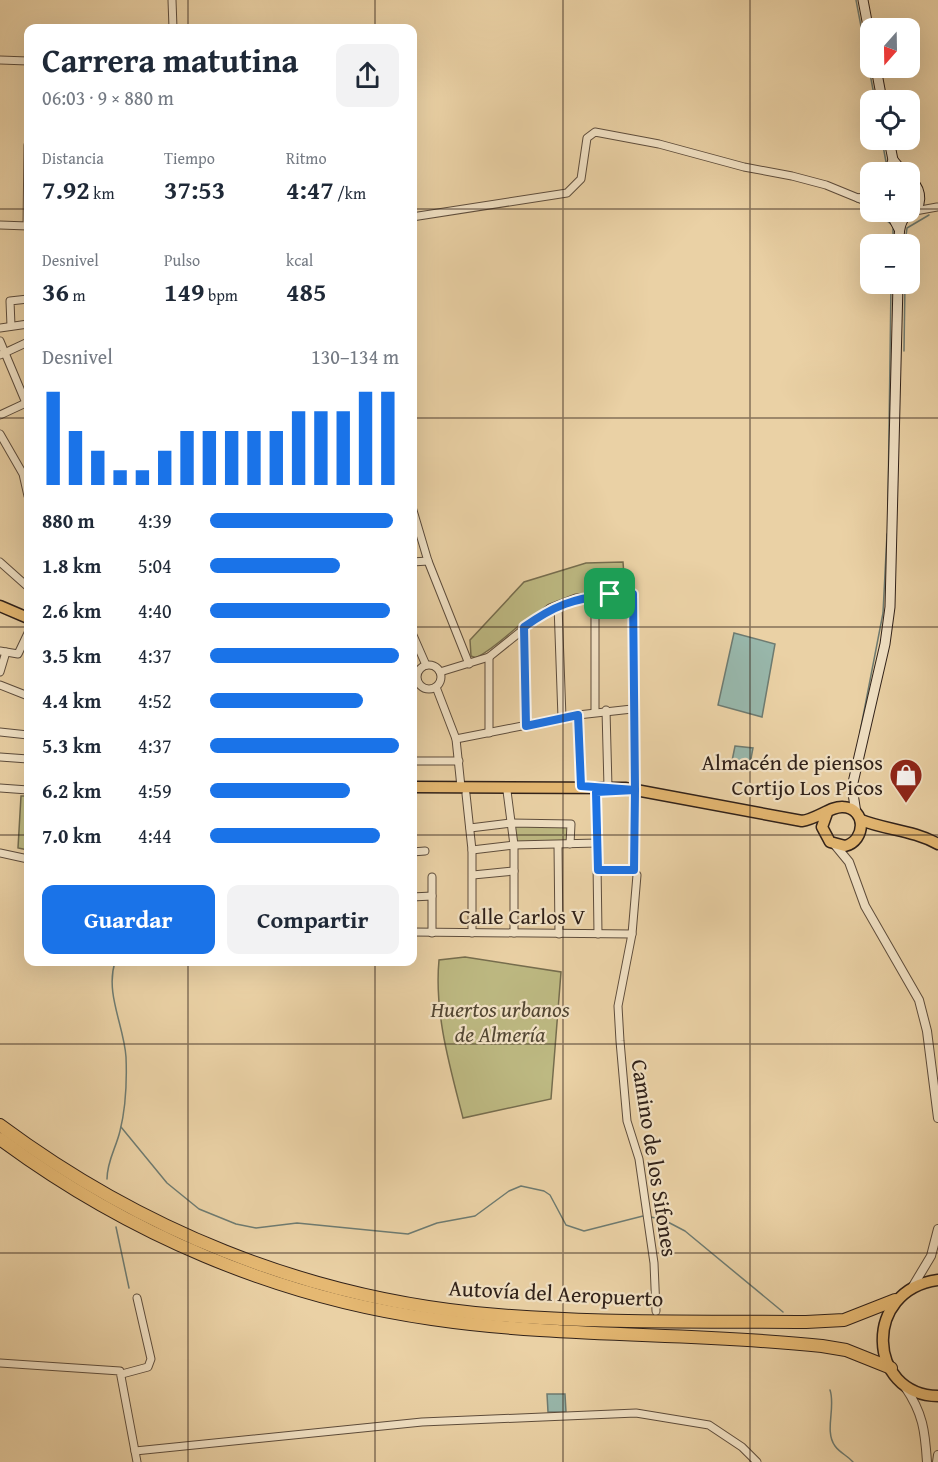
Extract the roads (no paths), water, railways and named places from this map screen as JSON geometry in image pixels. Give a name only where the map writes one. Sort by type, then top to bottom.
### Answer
[{"type":"highway","name":"Autovía del Aeropuerto","points":[[0,1125],[101,1193],[195,1241],[296,1277],[393,1301],[442,1309],[532,1317],[814,1322],[844,1320],[895,1300]]},
{"type":"highway","name":"Autovía del Aeropuerto","points":[[0,1139],[86,1197],[166,1240],[227,1266],[327,1298],[432,1320],[498,1327],[822,1346],[846,1350],[891,1368]]},
{"type":"main road","points":[[863,0],[866,18]]},
{"type":"main road","points":[[890,150],[892,160]]},
{"type":"main road","points":[[894,222],[899,229]]},
{"type":"main road","points":[[899,234],[903,222]]},
{"type":"main road","points":[[856,839],[859,816],[852,787],[885,644],[890,607],[898,294]]},
{"type":"main road","points":[[0,606],[24,616]]},
{"type":"main road","points":[[417,794],[581,786],[635,790],[802,821],[823,832],[835,844],[844,846],[878,827]]},
{"type":"main road","points":[[417,787],[507,791],[635,790]]},
{"type":"main road","points":[[823,832],[823,822],[852,787]]},
{"type":"main road","points":[[802,821],[847,807],[878,827],[908,831],[938,844]]},
{"type":"main road","points":[[938,1280],[913,1286],[895,1300],[888,1312],[882,1339],[883,1353],[901,1382],[915,1391],[938,1396]]},
{"type":"street","points":[[172,0],[173,24]]},
{"type":"street","points":[[0,60],[24,61]]},
{"type":"street","points":[[417,216],[567,193],[581,179],[587,138],[595,132],[649,142],[744,167],[826,185],[858,198]]},
{"type":"street","points":[[920,195],[929,205],[938,207]]},
{"type":"street","points":[[920,210],[938,207]]},
{"type":"street","points":[[0,225],[24,226]]},
{"type":"street","points":[[11,326],[10,301],[24,299]]},
{"type":"street","points":[[0,328],[24,324]]},
{"type":"street","points":[[0,341],[2,354],[24,396]]},
{"type":"street","points":[[2,354],[24,344]]},
{"type":"street","points":[[0,416],[24,404]]},
{"type":"street","points":[[0,434],[24,478]]},
{"type":"street","points":[[0,455],[6,446]]},
{"type":"street","points":[[417,524],[428,561],[470,664]]},
{"type":"street","points":[[417,562],[428,561]]},
{"type":"street","points":[[0,562],[24,583]]},
{"type":"street","name":"Camino de los Sifones","points":[[595,596],[633,594],[634,870],[637,875],[632,934],[618,1006],[627,1121],[639,1159],[654,1263],[656,1311]]},
{"type":"street","points":[[440,672],[489,657],[524,627],[558,605],[576,598],[595,596],[596,712]]},
{"type":"street","points":[[558,605],[562,718]]},
{"type":"street","points":[[524,627],[526,726]]},
{"type":"street","points":[[0,672],[3,651],[18,654],[24,641]]},
{"type":"street","points":[[417,645],[426,666]]},
{"type":"street","points":[[489,657],[489,733]]},
{"type":"street","points":[[417,674],[426,666],[433,665],[440,672],[441,680],[436,687]]},
{"type":"street","points":[[417,678],[424,687],[436,687]]},
{"type":"street","points":[[0,685],[24,694]]},
{"type":"street","points":[[436,687],[456,739],[470,828],[473,875],[472,933]]},
{"type":"street","points":[[456,739],[578,715],[632,709]]},
{"type":"street","points":[[606,711],[608,787]]},
{"type":"street","points":[[578,715],[581,786]]},
{"type":"street","points":[[0,732],[24,735]]},
{"type":"street","points":[[0,757],[24,759]]},
{"type":"street","points":[[417,761],[459,761]]},
{"type":"street","points":[[0,788],[24,790]]},
{"type":"street","points":[[507,791],[514,845],[514,933]]},
{"type":"street","points":[[596,792],[598,934]]},
{"type":"street","points":[[470,828],[512,823],[571,824],[570,844]]},
{"type":"street","points":[[849,862],[856,839]]},
{"type":"street","points":[[472,850],[514,845],[598,843]]},
{"type":"street","points":[[835,844],[849,862],[865,906],[918,1000],[927,1031],[938,1118]]},
{"type":"street","points":[[558,845],[558,934]]},
{"type":"street","points":[[417,852],[425,851]]},
{"type":"street","points":[[0,853],[24,858]]},
{"type":"street","points":[[598,870],[634,870]]},
{"type":"street","points":[[473,875],[514,871]]},
{"type":"street","points":[[432,877],[432,933]]},
{"type":"street","points":[[417,897],[432,896]]},
{"type":"street","name":"Calle Carlos V","points":[[417,932],[632,934]]},
{"type":"street","points":[[913,1286],[931,1256],[938,1229]]},
{"type":"street","points":[[0,1363],[115,1370],[122,1374],[142,1371],[148,1367],[151,1359],[137,1298]]},
{"type":"street","points":[[122,1374],[137,1462]]},
{"type":"street","points":[[901,1382],[921,1415],[927,1462]]},
{"type":"street","points":[[135,1451],[422,1422],[636,1413],[709,1425],[742,1447],[757,1462]]},
{"type":"street","points":[[937,1462],[938,1455]]},
{"type":"waterway","points":[[856,0],[873,90]]},
{"type":"waterway","points":[[884,150],[886,162]]},
{"type":"waterway","points":[[906,234],[907,228],[929,215]]},
{"type":"waterway","points":[[888,222],[892,225]]},
{"type":"waterway","points":[[893,229],[893,234]]},
{"type":"waterway","points":[[888,505],[891,294]]},
{"type":"waterway","points":[[904,351],[905,294]]},
{"type":"waterway","points":[[860,732],[883,613],[887,534]]},
{"type":"waterway","points":[[107,1179],[108,1166],[122,1122],[126,1085],[125,1045],[112,986],[114,966]]},
{"type":"waterway","points":[[121,1127],[167,1183],[199,1209],[236,1224],[256,1228],[297,1223],[408,1234],[437,1223],[475,1216],[509,1191],[521,1186],[544,1191],[550,1195],[566,1225],[584,1231],[643,1216]]},
{"type":"waterway","points":[[651,1217],[664,1220],[685,1231],[783,1312]]},
{"type":"waterway","points":[[116,1227],[129,1288]]},
{"type":"waterway","points":[[830,1390],[832,1440],[837,1448],[853,1462]]},
{"type":"place","name":"Almacén de piensos Cortijo Los Picos","points":[[906,804]]},
{"type":"park label","name":"Huertos urbanos de Almería","points":[[500,1022]]}]
